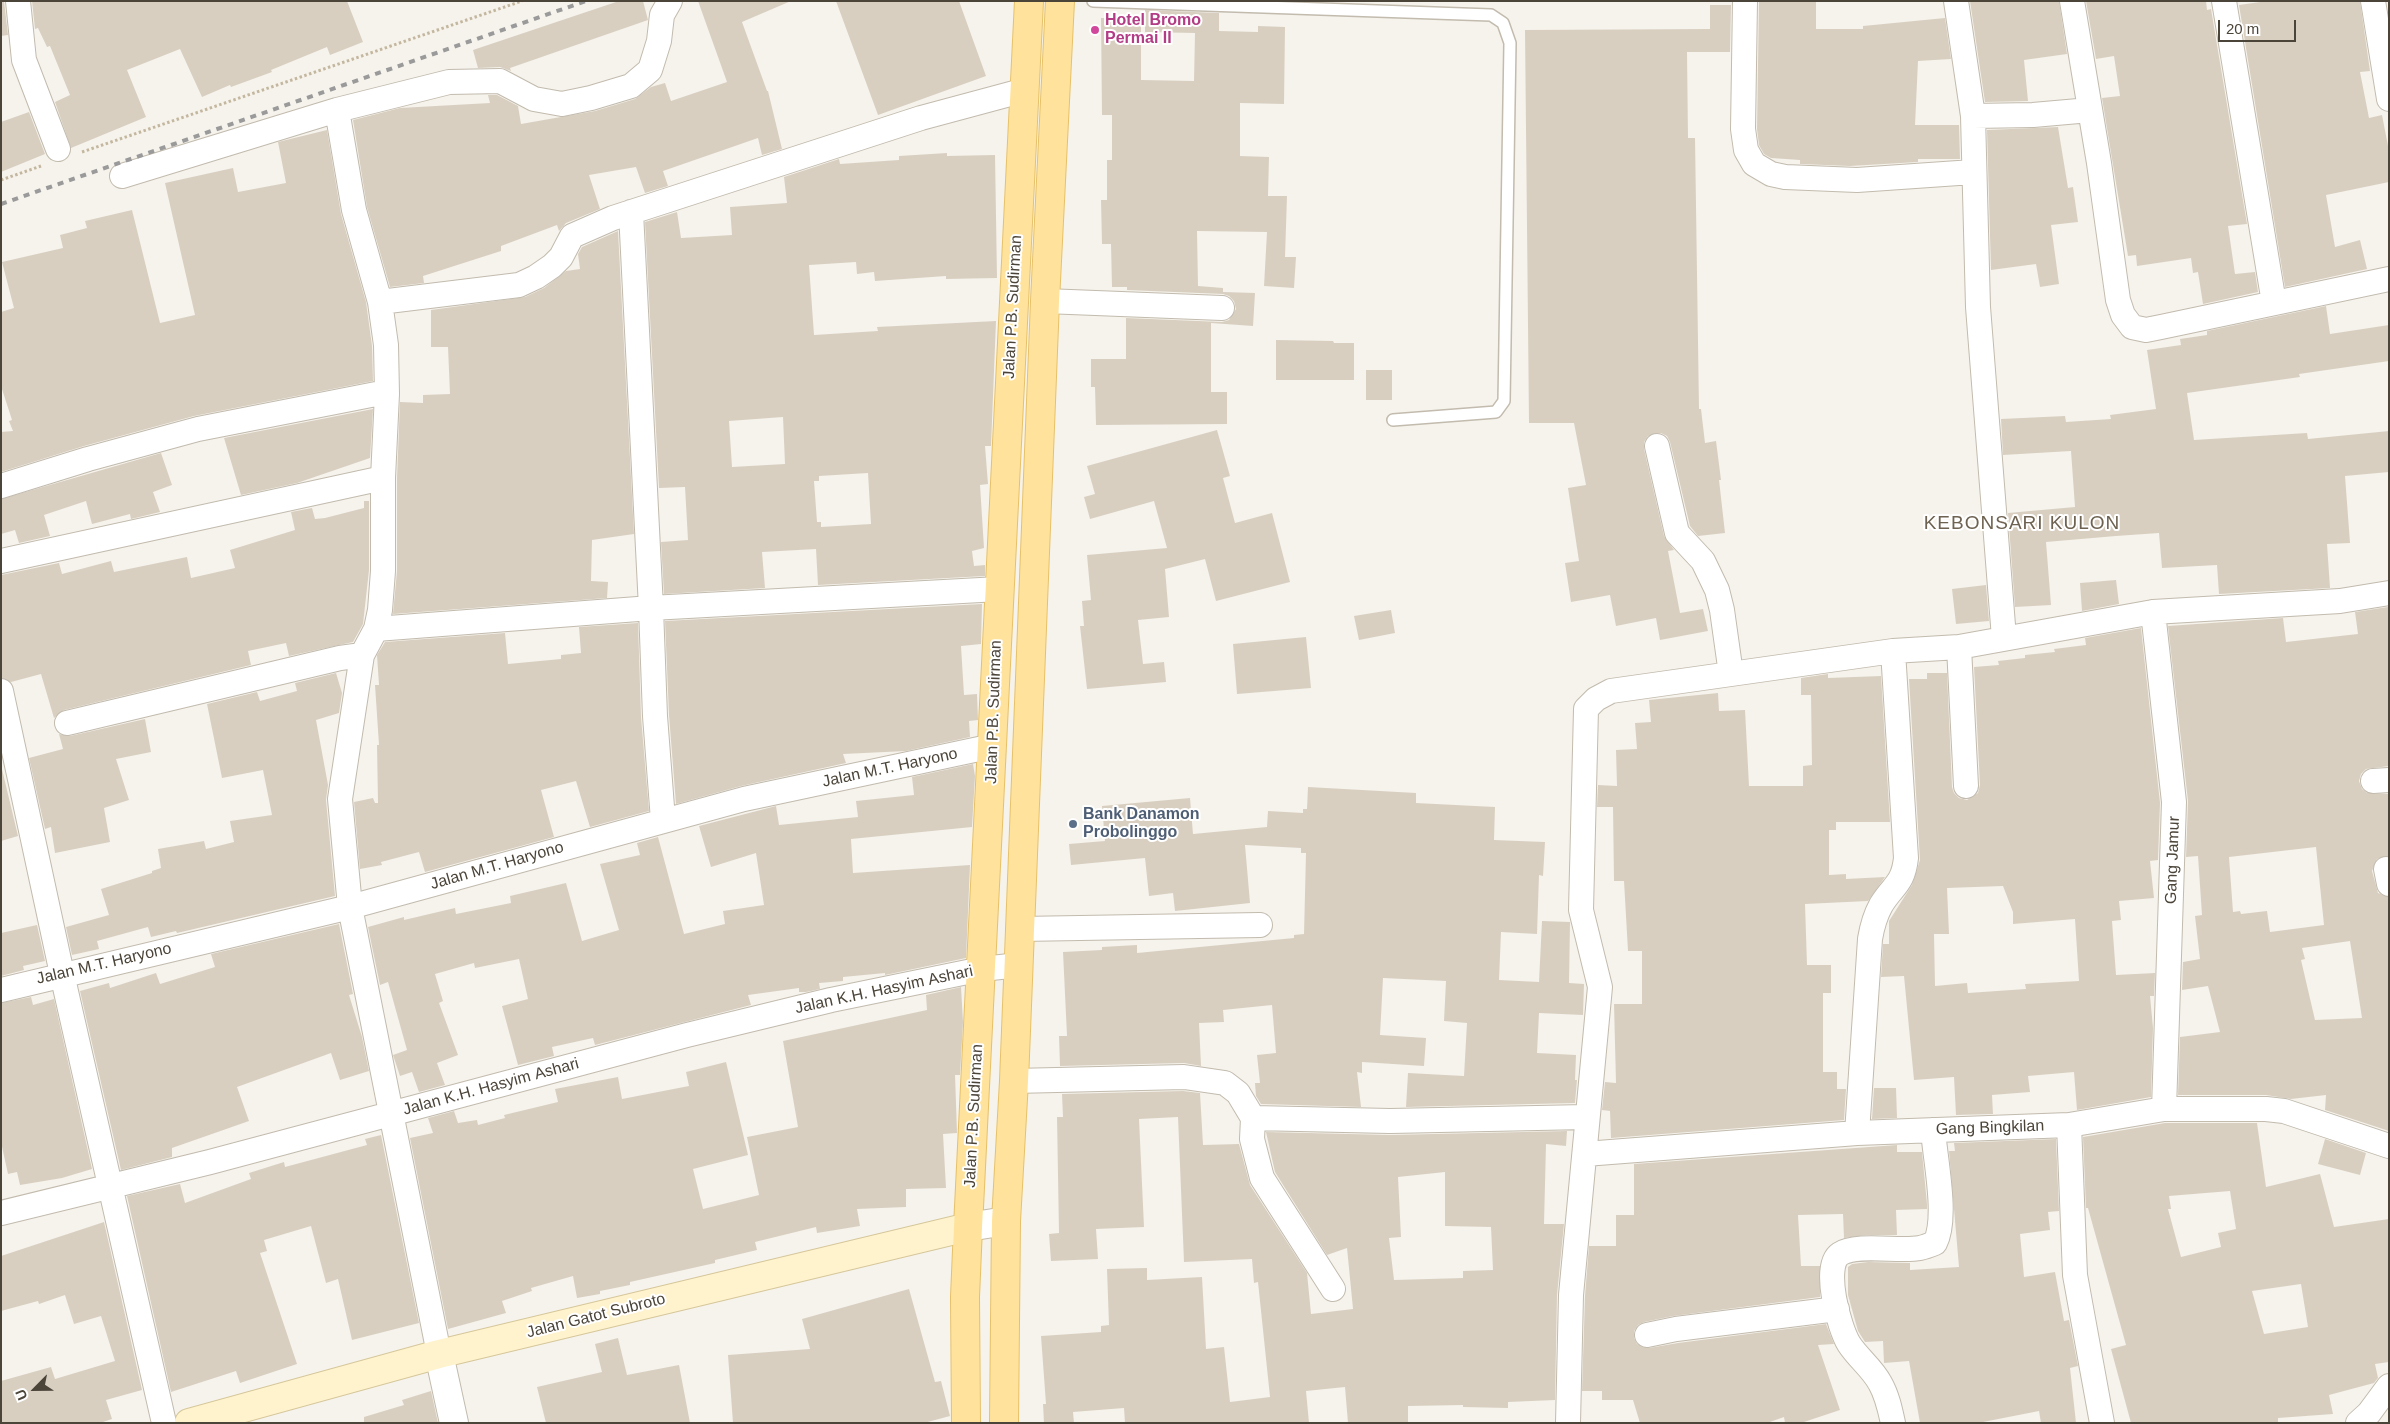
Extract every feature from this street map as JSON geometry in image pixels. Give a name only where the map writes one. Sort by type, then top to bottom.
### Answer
[{"type":"main road","name":"Jalan P.B. Sudirman","points":[[966,1423],[965,1297],[968,1228],[1029,1]]},
{"type":"main road","name":"Jalan P.B. Sudirman","points":[[1004,1423],[1006,1221],[1014,1081],[1060,1]]},
{"type":"main road","name":"Jalan Gatot Subroto","points":[[189,1423],[439,1354],[968,1228]]},
{"type":"street","points":[[18,1],[24,60],[61,155]]},
{"type":"street","points":[[122,176],[338,110],[449,82],[500,81],[534,99],[562,104],[592,98],[631,86],[650,70],[659,41],[662,15],[670,1]]},
{"type":"street","points":[[1745,1],[1742,128],[1746,150],[1754,164],[1772,174],[1785,177],[1857,180],[1973,172]]},
{"type":"street","points":[[1956,1],[1973,116],[1978,307],[2004,638]]},
{"type":"street","points":[[2072,1],[2118,300],[2123,315],[2132,327],[2146,330],[2389,279]]},
{"type":"street","points":[[2224,1],[2274,303]]},
{"type":"street","points":[[2373,1],[2389,98]]},
{"type":"street","points":[[380,302],[519,285],[536,277],[552,266],[561,257],[572,236],[582,230],[631,212],[921,118],[1025,90]]},
{"type":"street","points":[[338,110],[354,210],[380,302],[386,345],[387,394],[383,478],[383,571],[376,629],[362,655],[340,799],[350,907],[390,1114],[454,1423]]},
{"type":"street","points":[[1973,116],[2033,115],[2090,110]]},
{"type":"street","points":[[631,212],[651,608],[654,716],[663,820]]},
{"type":"street","points":[[1046,301],[1222,308]]},
{"type":"street","points":[[1,486],[88,459],[198,429],[376,394],[387,394]]},
{"type":"street","points":[[1657,446],[1678,533],[1703,561],[1716,590],[1722,610],[1731,674]]},
{"type":"street","points":[[1,561],[383,478]]},
{"type":"street","points":[[376,629],[651,608],[999,589]]},
{"type":"street","points":[[1568,1423],[1571,1295],[1586,1118],[1600,987],[1581,910],[1586,709],[1596,698],[1611,691],[1893,651],[1959,647],[2153,612],[2340,601],[2389,593]]},
{"type":"street","name":"Gang Jamur","points":[[2153,612],[2174,802],[2164,1109]]},
{"type":"street","points":[[1959,647],[1966,786]]},
{"type":"street","points":[[1857,1133],[1870,939],[1874,919],[1881,904],[1904,874],[1906,858],[1893,651]]},
{"type":"street","points":[[67,724],[362,655]]},
{"type":"street","points":[[1,691],[62,974],[164,1423]]},
{"type":"street","name":"Jalan M.T. Haryono","points":[[1,990],[350,907],[744,799],[993,746]]},
{"type":"street","points":[[1020,929],[1260,925]]},
{"type":"street","name":"Jalan K.H. Hasyim Ashari","points":[[1,1214],[687,1035],[831,1000],[982,969],[1018,965]]},
{"type":"street","points":[[1014,1081],[1184,1077],[1225,1083],[1238,1094],[1253,1118],[1252,1140],[1262,1178],[1333,1289]]},
{"type":"street","name":"Gang Bingkilan","points":[[1584,1154],[1857,1133],[2069,1125],[2164,1109],[2266,1109],[2284,1111],[2389,1146]]},
{"type":"street","points":[[1253,1118],[1390,1121],[1586,1118]]},
{"type":"street","points":[[2069,1125],[2075,1274],[2102,1423]]},
{"type":"street","points":[[1893,1423],[1881,1384],[1870,1366],[1850,1345],[1837,1309],[1832,1270],[1833,1262],[1840,1254],[1852,1250],[1920,1248],[1935,1243],[1940,1234],[1941,1214],[1932,1130]]},
{"type":"street","name":"Jalan Gatot Subroto","points":[[968,1228],[1006,1221]]},
{"type":"street","points":[[1647,1335],[1705,1325],[1837,1309]]},
{"type":"street","points":[[2358,1423],[2369,1413],[2389,1386]]},
{"type":"lane","points":[[1093,1],[1491,15],[1503,23],[1510,43],[1504,401],[1496,412],[1393,420]]},
{"type":"path","points":[[1,180],[61,155],[522,1]]},
{"type":"building","points":[[1,1],[4,1],[8,35],[1,36]]},
{"type":"building","points":[[32,1],[347,1],[363,42],[330,55],[327,47],[271,70],[272,72],[231,87],[230,85],[202,97],[180,49],[127,70],[146,117],[71,148],[55,102],[70,95],[50,46],[47,47],[38,28],[35,29]]},
{"type":"building","points":[[619,1],[643,1],[648,20],[510,68],[511,71],[500,67],[478,68],[473,50]]},
{"type":"building","points":[[698,1],[791,1],[742,22],[768,91],[782,149],[762,155],[758,138],[663,171],[668,186],[645,193],[636,167],[589,175],[600,209],[566,223],[559,231],[557,225],[501,246],[501,251],[423,276],[424,283],[390,287],[367,207],[353,120],[400,108],[490,103],[488,95],[497,95],[518,106],[521,124],[595,111],[635,99],[651,87],[665,83],[671,101],[727,82]]},
{"type":"building","points":[[836,1],[959,1],[986,76],[878,115]]},
{"type":"building","points":[[1759,1],[1816,2],[1816,29],[1863,29],[1863,26],[1945,18],[1951,59],[1918,61],[1915,125],[1959,125],[1960,159],[1918,159],[1918,162],[1850,166],[1800,164],[1800,160],[1771,158],[1764,154],[1759,145],[1757,129]]},
{"type":"building","points":[[1970,1],[2059,1],[2067,54],[2024,60],[2028,101],[1985,102]]},
{"type":"building","points":[[2086,1],[2206,1],[2207,10],[2211,9],[2247,224],[2228,226],[2235,274],[2255,272],[2258,292],[2203,304],[2198,272],[2193,273],[2191,258],[2137,266],[2136,255],[2128,256],[2102,98],[2120,96],[2114,56],[2096,59]]},
{"type":"building","points":[[2267,1],[2360,1],[2370,71],[2360,72],[2369,118],[2382,115],[2389,151],[2389,182],[2326,195],[2335,247],[2360,240],[2367,269],[2285,287],[2239,5]]},
{"type":"building","points":[[1710,5],[1731,5],[1730,52],[1687,52],[1688,138],[1695,138],[1699,409],[1701,409],[1705,443],[1716,441],[1725,533],[1698,536],[1690,526],[1670,442],[1667,436],[1661,433],[1648,436],[1644,442],[1644,449],[1664,536],[1674,550],[1668,551],[1680,613],[1703,609],[1708,631],[1660,640],[1656,618],[1616,626],[1610,595],[1571,602],[1565,563],[1579,561],[1568,488],[1586,485],[1574,423],[1529,423],[1525,30],[1710,29]]},
{"type":"building","points":[[1145,10],[1219,13],[1219,31],[1258,32],[1258,26],[1285,27],[1284,104],[1240,103],[1240,156],[1269,157],[1268,196],[1287,196],[1285,257],[1296,257],[1294,288],[1264,286],[1267,232],[1197,231],[1198,286],[1223,288],[1223,292],[1255,293],[1253,326],[1211,323],[1211,392],[1227,392],[1227,424],[1096,425],[1095,387],[1091,387],[1091,359],[1126,359],[1126,318],[1222,322],[1229,320],[1236,309],[1234,301],[1229,296],[1223,294],[1127,290],[1127,287],[1112,287],[1111,244],[1102,244],[1101,200],[1107,200],[1107,160],[1112,160],[1112,115],[1102,115],[1101,18],[1141,18],[1141,80],[1194,81],[1195,33],[1145,32]]},
{"type":"building","points":[[29,112],[45,154],[1,172],[1,122]]},
{"type":"building","points":[[2058,127],[2068,188],[2073,187],[2078,222],[2051,225],[2059,284],[2040,287],[2036,264],[1991,270],[1987,130]]},
{"type":"building","points":[[327,130],[341,214],[366,302],[372,346],[373,381],[194,416],[84,446],[1,472],[1,432],[13,431],[9,421],[12,420],[1,386],[1,312],[14,308],[2,262],[63,248],[60,235],[87,228],[85,221],[132,210],[160,323],[195,315],[165,183],[233,168],[238,192],[286,183],[278,142]]},
{"type":"building","points":[[947,153],[947,156],[995,155],[997,278],[946,279],[946,276],[875,281],[874,272],[857,274],[856,262],[809,265],[814,335],[878,331],[877,327],[996,321],[991,446],[985,446],[988,484],[980,485],[984,548],[972,551],[974,566],[985,565],[985,576],[818,585],[816,549],[762,552],[765,588],[664,594],[661,542],[688,540],[685,487],[659,488],[645,222],[677,212],[681,238],[732,235],[730,207],[787,203],[784,177],[839,159],[840,164],[899,160],[899,156]],"holes":[[[783,417],[785,464],[732,467],[729,421]],[[868,473],[871,524],[821,527],[821,522],[817,522],[814,481],[819,481],[819,476]]]},
{"type":"building","points":[[618,231],[634,534],[592,540],[591,581],[608,582],[607,598],[393,614],[397,571],[397,478],[400,402],[423,403],[423,395],[450,394],[448,347],[431,347],[431,310],[525,297],[544,288],[566,271],[580,269],[578,254],[582,247]]},
{"type":"building","points":[[2326,306],[2330,334],[2389,325],[2389,361],[2299,374],[2300,377],[2187,393],[2194,440],[2307,433],[2308,439],[2389,431],[2389,472],[2345,476],[2350,543],[2327,544],[2330,588],[2219,594],[2217,565],[2162,568],[2159,533],[2046,542],[2051,605],[2015,607],[2008,513],[2075,507],[2071,451],[2003,455],[2001,419],[2065,416],[2066,422],[2111,419],[2110,415],[2156,409],[2147,350],[2181,345],[2180,339],[2207,335],[2207,331]]},
{"type":"building","points":[[1276,340],[1354,343],[1354,380],[1276,380]]},
{"type":"building","points":[[1366,370],[1392,370],[1392,400],[1366,400]]},
{"type":"building","points":[[373,409],[370,458],[297,483],[241,495],[224,438]]},
{"type":"building","points":[[1217,430],[1230,476],[1223,478],[1235,523],[1272,513],[1290,582],[1216,601],[1205,559],[1165,569],[1169,617],[1138,620],[1143,664],[1164,662],[1166,682],[1087,689],[1080,626],[1084,626],[1082,601],[1091,600],[1087,555],[1167,548],[1154,501],[1090,519],[1084,497],[1095,494],[1087,466]]},
{"type":"building","points":[[161,453],[172,485],[153,492],[160,512],[131,519],[130,514],[92,524],[86,501],[44,515],[50,536],[19,543],[15,530],[1,534],[1,499]]},
{"type":"building","points":[[364,501],[369,501],[369,570],[363,624],[353,642],[289,656],[286,643],[248,651],[251,665],[64,710],[54,718],[41,674],[11,682],[1,678],[1,575],[59,563],[62,574],[111,561],[114,572],[187,557],[191,578],[235,568],[230,550],[295,530],[291,512],[312,508],[315,519],[325,518],[364,508]]},
{"type":"building","points":[[2116,580],[2119,604],[2082,611],[2080,583]]},
{"type":"building","points":[[1986,585],[1989,621],[1956,624],[1952,589]]},
{"type":"building","points":[[982,604],[981,644],[961,646],[964,695],[977,694],[978,720],[969,721],[970,737],[906,751],[843,754],[846,763],[741,786],[676,804],[669,715],[665,621]]},
{"type":"building","points":[[2388,607],[2389,766],[2366,769],[2361,774],[2359,781],[2362,789],[2367,793],[2389,794],[2389,856],[2377,859],[2372,871],[2378,893],[2389,897],[2389,1131],[2325,1110],[2326,1095],[2291,1099],[2266,1095],[2178,1095],[2180,1037],[2220,1032],[2208,986],[2182,990],[2183,962],[2200,959],[2195,916],[2202,915],[2198,856],[2186,857],[2188,801],[2168,626],[2283,618],[2286,642],[2358,634],[2355,612]],"holes":[[[2316,847],[2324,925],[2270,932],[2267,911],[2241,914],[2240,911],[2233,912],[2229,857]],[[2350,941],[2362,1018],[2315,1020],[2301,960],[2305,959],[2302,948]]]},
{"type":"building","points":[[1391,610],[1395,633],[1359,640],[1354,616]]},
{"type":"building","points":[[638,623],[641,717],[649,811],[590,827],[576,781],[541,790],[554,837],[425,872],[419,852],[381,862],[382,865],[360,869],[354,802],[373,798],[375,803],[378,803],[377,745],[379,745],[375,685],[379,685],[377,655],[385,642],[505,633],[508,664],[561,659],[561,655],[581,653],[579,627]]},
{"type":"building","points":[[2141,628],[2160,803],[2158,860],[2150,861],[2154,898],[2119,901],[2121,920],[2112,921],[2116,975],[2155,973],[2154,996],[2150,996],[2153,1028],[2151,1097],[2077,1110],[2074,1072],[2028,1076],[2030,1092],[1992,1095],[1993,1114],[1956,1115],[1954,1077],[1914,1080],[1904,976],[1881,977],[1883,944],[1889,944],[1889,921],[1912,885],[1920,860],[1909,679],[1927,679],[1927,673],[1947,673],[1952,787],[1954,793],[1959,798],[1967,800],[1978,793],[1980,785],[1974,667],[1999,665],[1998,661],[2025,658],[2025,655],[2055,652],[2054,649],[2086,645],[2085,638]],"holes":[[[2003,886],[2013,912],[2013,924],[2075,919],[2079,981],[2025,984],[2026,989],[1968,993],[1967,983],[1935,986],[1934,934],[1949,934],[1947,888]]]},
{"type":"building","points":[[1306,637],[1311,688],[1237,694],[1233,644]]},
{"type":"building","points":[[336,673],[342,693],[339,713],[316,720],[328,785],[326,800],[335,896],[177,933],[176,931],[151,937],[148,927],[97,941],[99,949],[72,955],[66,927],[109,915],[101,889],[152,873],[152,871],[161,868],[158,849],[204,841],[206,849],[234,842],[230,821],[272,815],[263,770],[222,778],[207,704],[257,692],[260,701],[297,691],[295,683]]},
{"type":"building","points":[[1828,674],[1828,678],[1881,676],[1890,822],[1836,822],[1836,830],[1829,830],[1829,875],[1846,874],[1846,879],[1885,877],[1868,901],[1805,904],[1807,965],[1831,965],[1831,993],[1823,993],[1823,1072],[1837,1072],[1837,1089],[1846,1089],[1844,1120],[1611,1138],[1610,1111],[1602,1110],[1605,1082],[1616,1083],[1614,1004],[1642,1004],[1642,951],[1628,951],[1624,881],[1614,881],[1613,807],[1597,807],[1598,785],[1617,786],[1616,750],[1637,749],[1635,723],[1651,722],[1649,700],[1718,693],[1719,711],[1745,710],[1749,786],[1803,786],[1803,766],[1812,765],[1811,695],[1801,695],[1801,678]]},
{"type":"building","points":[[145,719],[151,752],[116,759],[129,800],[104,808],[110,842],[55,853],[51,827],[45,829],[29,758],[63,749],[59,734],[70,736]]},
{"type":"building","points":[[973,764],[975,776],[972,827],[851,839],[853,873],[970,865],[966,958],[885,975],[885,973],[843,977],[843,981],[819,983],[820,989],[806,992],[799,992],[799,988],[748,995],[751,1005],[595,1045],[593,1038],[552,1047],[554,1056],[518,1065],[502,1006],[528,999],[519,959],[475,968],[474,963],[435,974],[443,1001],[439,1003],[458,1055],[437,1063],[445,1085],[419,1092],[412,1072],[400,1076],[393,1055],[407,1050],[388,982],[380,985],[368,927],[404,917],[404,920],[455,908],[456,914],[511,903],[510,896],[566,883],[582,941],[619,930],[600,864],[640,855],[637,843],[658,837],[684,934],[725,924],[723,911],[764,905],[756,853],[711,867],[699,826],[776,806],[779,825],[858,817],[856,801],[914,795],[912,777]]},
{"type":"building","points":[[1,765],[18,836],[1,841]]},
{"type":"building","points":[[1308,787],[1416,793],[1416,803],[1495,807],[1494,840],[1545,842],[1543,876],[1539,875],[1537,934],[1501,932],[1499,980],[1539,982],[1542,921],[1570,922],[1569,983],[1584,984],[1583,1015],[1539,1013],[1537,1053],[1576,1055],[1575,1080],[1577,1080],[1575,1103],[1406,1107],[1408,1073],[1464,1076],[1467,1023],[1444,1021],[1446,981],[1383,978],[1380,1035],[1426,1038],[1424,1066],[1362,1062],[1362,1073],[1357,1072],[1361,1107],[1261,1104],[1256,1096],[1255,1083],[1260,1083],[1257,1055],[1276,1053],[1272,1005],[1223,1010],[1224,1022],[1199,1023],[1201,1066],[1184,1063],[1060,1066],[1059,1036],[1067,1036],[1063,952],[1102,950],[1102,947],[1137,945],[1137,953],[1294,938],[1294,935],[1304,934],[1306,853],[1301,853],[1301,848],[1245,845],[1250,903],[1175,911],[1173,893],[1149,896],[1145,858],[1071,865],[1069,844],[1105,841],[1102,806],[1190,798],[1193,834],[1267,827],[1268,811],[1303,813],[1303,809],[1307,809]]},
{"type":"building","points":[[339,924],[353,994],[349,995],[362,1037],[369,1071],[340,1080],[331,1053],[237,1087],[249,1121],[172,1148],[172,1157],[121,1170],[80,991],[109,983],[110,988],[156,973],[160,984],[215,967],[211,954]]},
{"type":"building","points":[[37,925],[45,961],[23,966],[24,970],[1,976],[1,933]]},
{"type":"building","points":[[961,987],[963,1022],[960,1075],[955,1075],[957,1133],[943,1134],[946,1188],[906,1189],[906,1207],[857,1209],[860,1226],[817,1233],[816,1227],[755,1242],[757,1250],[715,1260],[715,1263],[630,1282],[630,1285],[600,1291],[600,1294],[577,1298],[573,1276],[531,1288],[532,1291],[502,1301],[506,1313],[448,1329],[410,1138],[433,1133],[428,1118],[454,1111],[458,1123],[477,1120],[478,1125],[505,1118],[504,1115],[558,1102],[555,1089],[618,1077],[622,1099],[689,1086],[686,1072],[726,1062],[748,1155],[693,1169],[703,1209],[759,1195],[747,1137],[798,1127],[783,1041],[927,1010],[926,995]]},
{"type":"building","points":[[31,997],[33,1005],[54,999],[92,1169],[62,1178],[20,1185],[17,1172],[8,1174],[1,1142],[1,1003]]},
{"type":"building","points":[[1874,1088],[1896,1088],[1897,1118],[1872,1119]]},
{"type":"building","points":[[1183,1091],[1200,1093],[1203,1145],[1239,1144],[1250,1185],[1307,1273],[1311,1314],[1353,1309],[1347,1248],[1327,1255],[1275,1172],[1266,1132],[1390,1135],[1567,1131],[1566,1146],[1546,1144],[1544,1224],[1564,1224],[1557,1295],[1555,1400],[1508,1402],[1508,1408],[1463,1407],[1463,1405],[1408,1406],[1408,1422],[1348,1423],[1345,1387],[1306,1391],[1309,1423],[1125,1423],[1124,1408],[1073,1412],[1074,1423],[1044,1423],[1043,1404],[1046,1404],[1041,1336],[1101,1332],[1101,1326],[1109,1325],[1107,1269],[1147,1268],[1147,1280],[1202,1277],[1206,1349],[1224,1347],[1230,1402],[1270,1397],[1258,1282],[1254,1283],[1252,1259],[1184,1262],[1178,1117],[1139,1119],[1144,1227],[1096,1229],[1098,1259],[1051,1261],[1049,1234],[1059,1233],[1057,1117],[1063,1117],[1062,1094]],"holes":[[[1445,1172],[1445,1226],[1491,1227],[1493,1270],[1463,1271],[1463,1278],[1394,1280],[1389,1238],[1401,1237],[1398,1177]]]},
{"type":"building","points":[[2165,1123],[2257,1123],[2266,1187],[2320,1174],[2334,1227],[2389,1219],[2389,1362],[2375,1364],[2378,1378],[2374,1383],[2329,1395],[2333,1414],[2278,1418],[2278,1423],[2131,1423],[2111,1349],[2126,1345],[2088,1208],[2086,1208],[2083,1137]],"holes":[[[2230,1191],[2236,1229],[2218,1233],[2221,1247],[2181,1257],[2168,1209],[2171,1209],[2169,1196]],[[2301,1284],[2308,1327],[2264,1334],[2252,1291]]]},
{"type":"building","points":[[381,1135],[419,1323],[352,1340],[338,1279],[326,1283],[311,1226],[264,1240],[267,1251],[260,1253],[297,1364],[240,1383],[236,1371],[171,1392],[127,1196],[180,1184],[185,1203],[251,1179],[249,1173],[284,1162],[285,1167],[367,1145],[365,1139]]},
{"type":"building","points":[[2056,1139],[2059,1211],[2048,1212],[2050,1230],[2020,1234],[2024,1277],[2055,1272],[2064,1321],[2069,1320],[2078,1366],[2070,1368],[2076,1423],[2041,1423],[2039,1411],[1978,1423],[1920,1423],[1909,1361],[1884,1363],[1883,1341],[1865,1342],[1858,1331],[1848,1295],[1848,1267],[1852,1264],[1868,1262],[1910,1263],[1910,1270],[1959,1267],[1949,1151],[1955,1151],[1954,1143]]},
{"type":"building","points":[[2325,1139],[2366,1153],[2360,1175],[2318,1164]]},
{"type":"building","points":[[1897,1145],[1897,1152],[1922,1152],[1927,1209],[1896,1210],[1897,1235],[1867,1235],[1844,1238],[1843,1214],[1798,1215],[1801,1266],[1820,1266],[1820,1297],[1673,1316],[1644,1322],[1638,1325],[1634,1331],[1634,1338],[1637,1344],[1649,1348],[1826,1324],[1834,1344],[1818,1345],[1840,1410],[1801,1423],[1785,1423],[1784,1417],[1767,1423],[1640,1423],[1633,1400],[1602,1400],[1602,1391],[1582,1391],[1585,1296],[1589,1246],[1616,1246],[1616,1215],[1634,1215],[1634,1164]]},
{"type":"building","points":[[104,1222],[142,1390],[106,1400],[112,1419],[100,1423],[1,1423],[1,1381],[51,1367],[55,1379],[115,1361],[101,1316],[74,1324],[65,1295],[39,1304],[38,1301],[1,1311],[1,1256]]},
{"type":"building","points":[[909,1289],[935,1382],[941,1381],[950,1416],[924,1423],[733,1423],[728,1355],[810,1349],[802,1319]]},
{"type":"building","points":[[618,1338],[627,1375],[679,1365],[690,1423],[546,1423],[537,1387],[602,1372],[595,1344]]},
{"type":"building","points":[[431,1391],[438,1423],[364,1423],[364,1417],[404,1405],[402,1400]]},
{"type":"railway","points":[[1,204],[586,1]]},
{"type":"place","name":"Hotel Bromo Permai II","points":[[1095,30]]},
{"type":"place","name":"Bank Danamon Probolinggo","points":[[1073,824]]},
{"type":"district","name":"KEBONSARI KULON","points":[[2022,524]]}]
